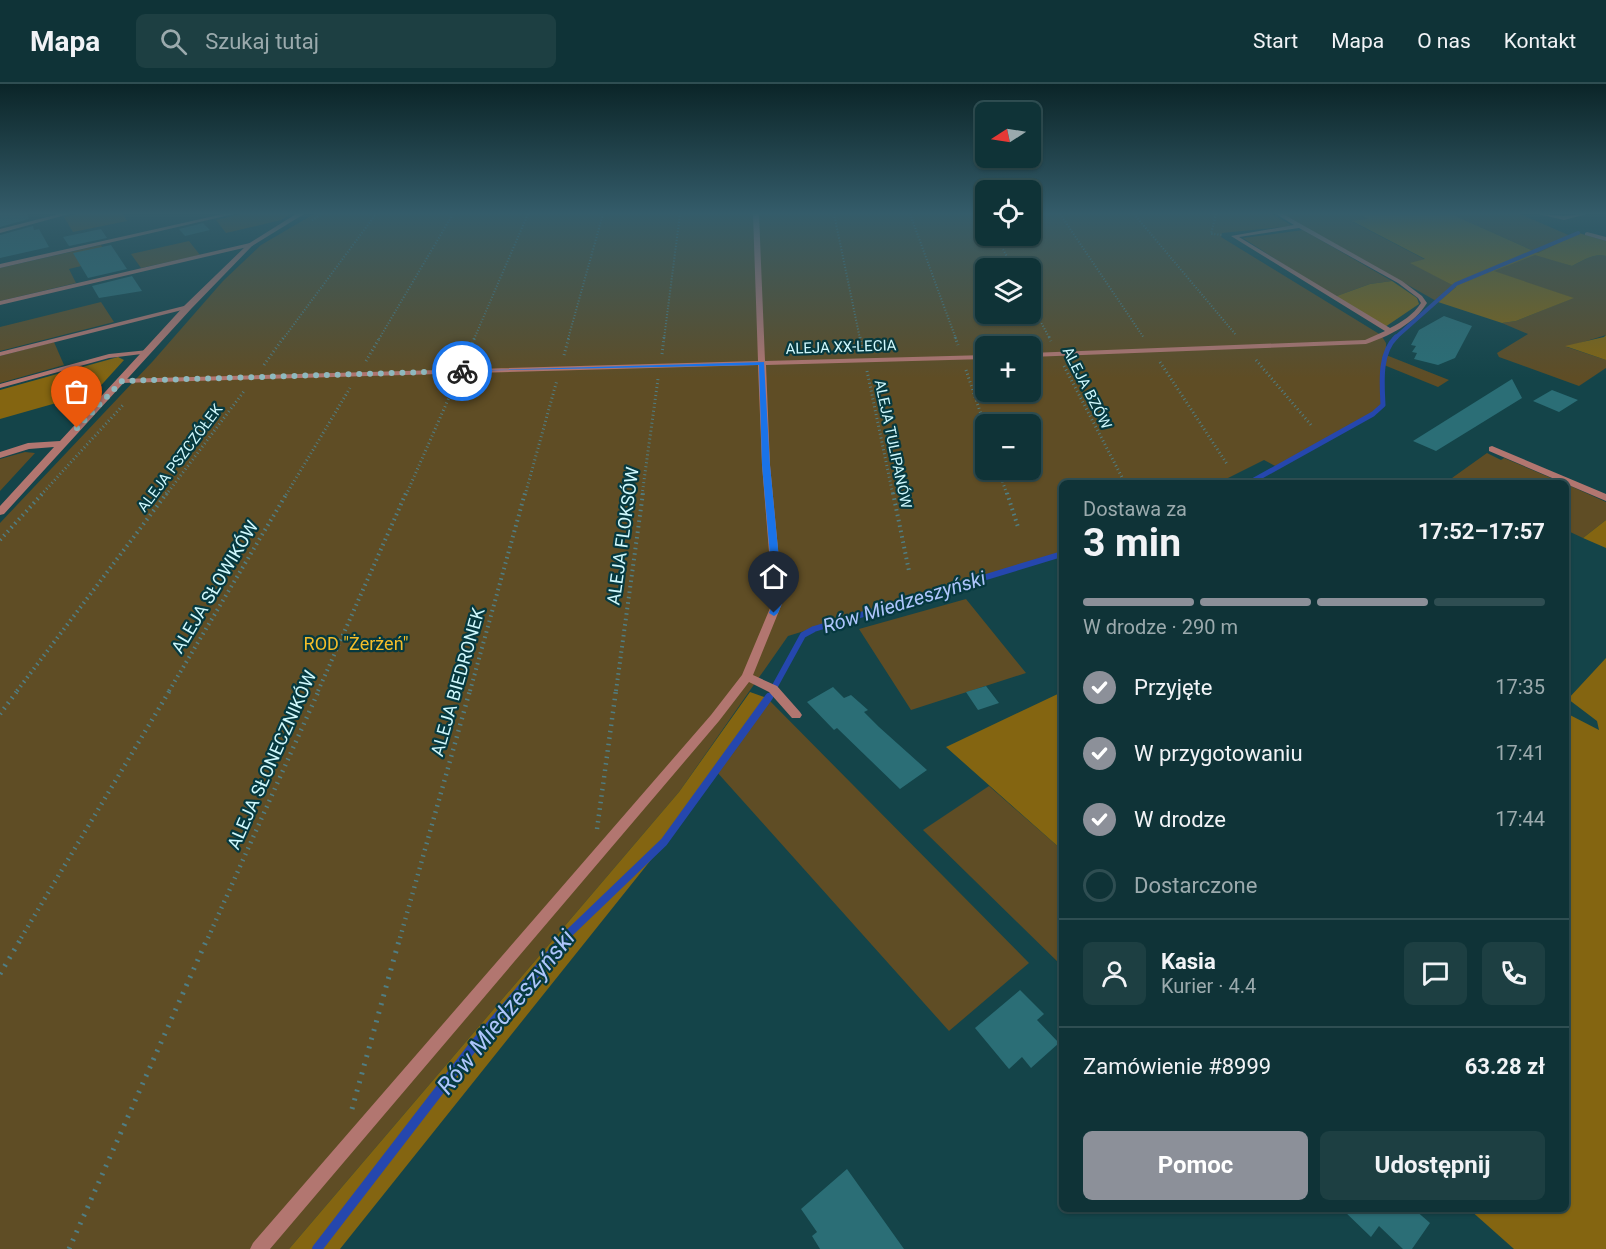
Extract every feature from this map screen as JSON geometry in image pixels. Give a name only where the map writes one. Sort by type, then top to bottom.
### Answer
[{"type":"street","points":[[0,512],[188,307],[227,268]]},
{"type":"street","points":[[0,455],[28,446],[63,444]]},
{"type":"street","points":[[1492,449],[1564,480]]},
{"type":"street","points":[[1569,482],[1606,498]]},
{"type":"lane","points":[[0,303],[149,268]]},
{"type":"lane","points":[[259,1249],[715,718],[747,676],[770,626],[778,601],[766,465],[758,268]]},
{"type":"lane","points":[[1287,268],[1390,331]]},
{"type":"lane","points":[[1041,355],[1366,342],[1390,331],[1422,309],[1424,303],[1420,297],[1400,282],[1373,268]]},
{"type":"lane","points":[[0,354],[188,307]]},
{"type":"lane","points":[[0,386],[109,356],[148,352]]},
{"type":"lane","name":"ALEJA XX-LECIA","points":[[122,381],[975,357]]},
{"type":"lane","points":[[747,676],[773,689],[796,715]]},
{"type":"path","name":"ALEJA PSZCZÓŁEK","points":[[0,714],[336,268]]},
{"type":"path","name":"ALEJA SŁOWIKÓW","points":[[0,974],[421,268]]},
{"type":"path","name":"ALEJA SŁONECZNIKÓW","points":[[69,1249],[504,268]]},
{"type":"path","name":"ALEJA BIEDRONEK","points":[[352,1111],[588,268]]},
{"type":"path","name":"ALEJA FLOKSÓW","points":[[592,862],[673,268]]},
{"type":"path","name":"ALEJA TULIPANÓW","points":[[846,268],[909,572]]},
{"type":"path","points":[[930,268],[981,414]]},
{"type":"path","points":[[1180,268],[1311,425]]},
{"type":"path","name":"ALEJA BZÓW","points":[[1041,322],[1123,480]]},
{"type":"path","points":[[0,540],[124,404]]},
{"type":"path","points":[[1002,480],[1018,527]]},
{"type":"green space","points":[[0,268],[72,268],[69,269],[76,283],[0,301]]},
{"type":"green space","name":"ROD \"Żerżeń\"","points":[[236,268],[975,268],[975,324],[1041,324],[1041,268],[1272,268],[1381,335],[1386,343],[1386,355],[1449,380],[1438,387],[1384,365],[1382,408],[1348,430],[1277,467],[1264,460],[1224,480],[1059,480],[1059,553],[788,636],[679,792],[289,1249],[0,1249],[0,523],[153,361]]},
{"type":"green space","points":[[1290,268],[1370,268],[1392,281],[1370,284],[1334,297]]},
{"type":"green space","points":[[1378,268],[1422,268],[1456,287],[1438,302]]},
{"type":"green space","points":[[1499,268],[1606,268],[1606,335],[1567,347],[1606,360],[1606,368],[1579,386],[1499,357],[1497,353],[1528,334],[1502,323],[1516,321],[1573,298],[1492,271]]},
{"type":"green space","points":[[101,302],[114,322],[0,351],[0,327]]},
{"type":"green space","points":[[54,342],[64,365],[0,383],[0,356]]},
{"type":"green space","points":[[25,452],[35,453],[0,491],[0,459]]},
{"type":"green space","points":[[1487,453],[1556,480],[1457,480],[1452,478]]},
{"type":"green space","points":[[1569,485],[1606,502],[1606,520],[1583,538],[1569,531]]},
{"type":"green space","points":[[966,599],[1026,673],[911,710],[859,629]]},
{"type":"green space","points":[[767,698],[1029,963],[949,1031],[716,771]]},
{"type":"green space","points":[[989,786],[1059,847],[1059,963],[923,830]]},
{"type":"shaded area","points":[[1420,268],[1501,268],[1494,271],[1574,298],[1516,321],[1502,323],[1438,302],[1456,287]]},
{"type":"shaded area","points":[[1392,281],[1417,298],[1419,304],[1385,327],[1334,297],[1370,284]]},
{"type":"shaded area","points":[[1606,335],[1606,360],[1565,346],[1604,337]]},
{"type":"shaded area","points":[[118,357],[124,360],[95,392],[0,419],[0,390]]},
{"type":"shaded area","points":[[1606,520],[1606,548],[1583,538]]},
{"type":"shaded area","points":[[1606,658],[1606,1249],[1514,1249],[1472,1212],[1569,1212],[1569,715],[1599,730],[1597,721],[1569,698]]},
{"type":"shaded area","points":[[750,692],[767,698],[694,806],[340,1249],[289,1249],[679,792]]},
{"type":"shaded area","points":[[1059,693],[1059,847],[946,747]]},
{"type":"building","points":[[82,268],[127,269],[88,278]]},
{"type":"building","points":[[132,276],[142,291],[99,298],[92,286]]},
{"type":"building","points":[[1444,316],[1472,326],[1455,358],[1438,365],[1414,359],[1417,353],[1412,352],[1416,346],[1411,345],[1419,330]]},
{"type":"building","points":[[1512,379],[1522,398],[1436,451],[1413,441]]},
{"type":"building","points":[[1552,390],[1578,400],[1559,412],[1533,401]]},
{"type":"building","points":[[986,686],[999,703],[978,710],[966,692]]},
{"type":"building","points":[[833,687],[844,698],[851,695],[868,710],[864,712],[927,770],[900,789],[837,728],[834,730],[807,702]]},
{"type":"building","points":[[1020,990],[1044,1014],[1037,1020],[1059,1043],[1031,1068],[1022,1057],[1009,1069],[975,1028]]},
{"type":"building","points":[[847,1169],[904,1249],[820,1249],[812,1236],[817,1232],[801,1209]]},
{"type":"building","points":[[1345,1212],[1417,1212],[1430,1223],[1412,1249],[1403,1249],[1379,1226],[1371,1237]]},
{"type":"waterway","name":"Rów Miedzeszyński","points":[[1396,338],[1456,284],[1493,268]]},
{"type":"waterway","name":"Rów Miedzeszyński","points":[[1254,480],[1373,414],[1383,405],[1384,360],[1396,338]]},
{"type":"waterway","name":"Rów Miedzeszyński","points":[[775,686],[803,635],[814,629],[1059,555]]},
{"type":"waterway","name":"Rów Miedzeszyński","points":[[564,938],[664,842],[769,697]]},
{"type":"waterway","name":"Rów Miedzeszyński","points":[[317,1249],[475,1044],[566,937]]},
{"type":"way so far","points":[[77,428],[122,381],[462,371]]},
{"type":"route","points":[[462,371],[762,363],[766,465],[778,601],[774,613]]}]
